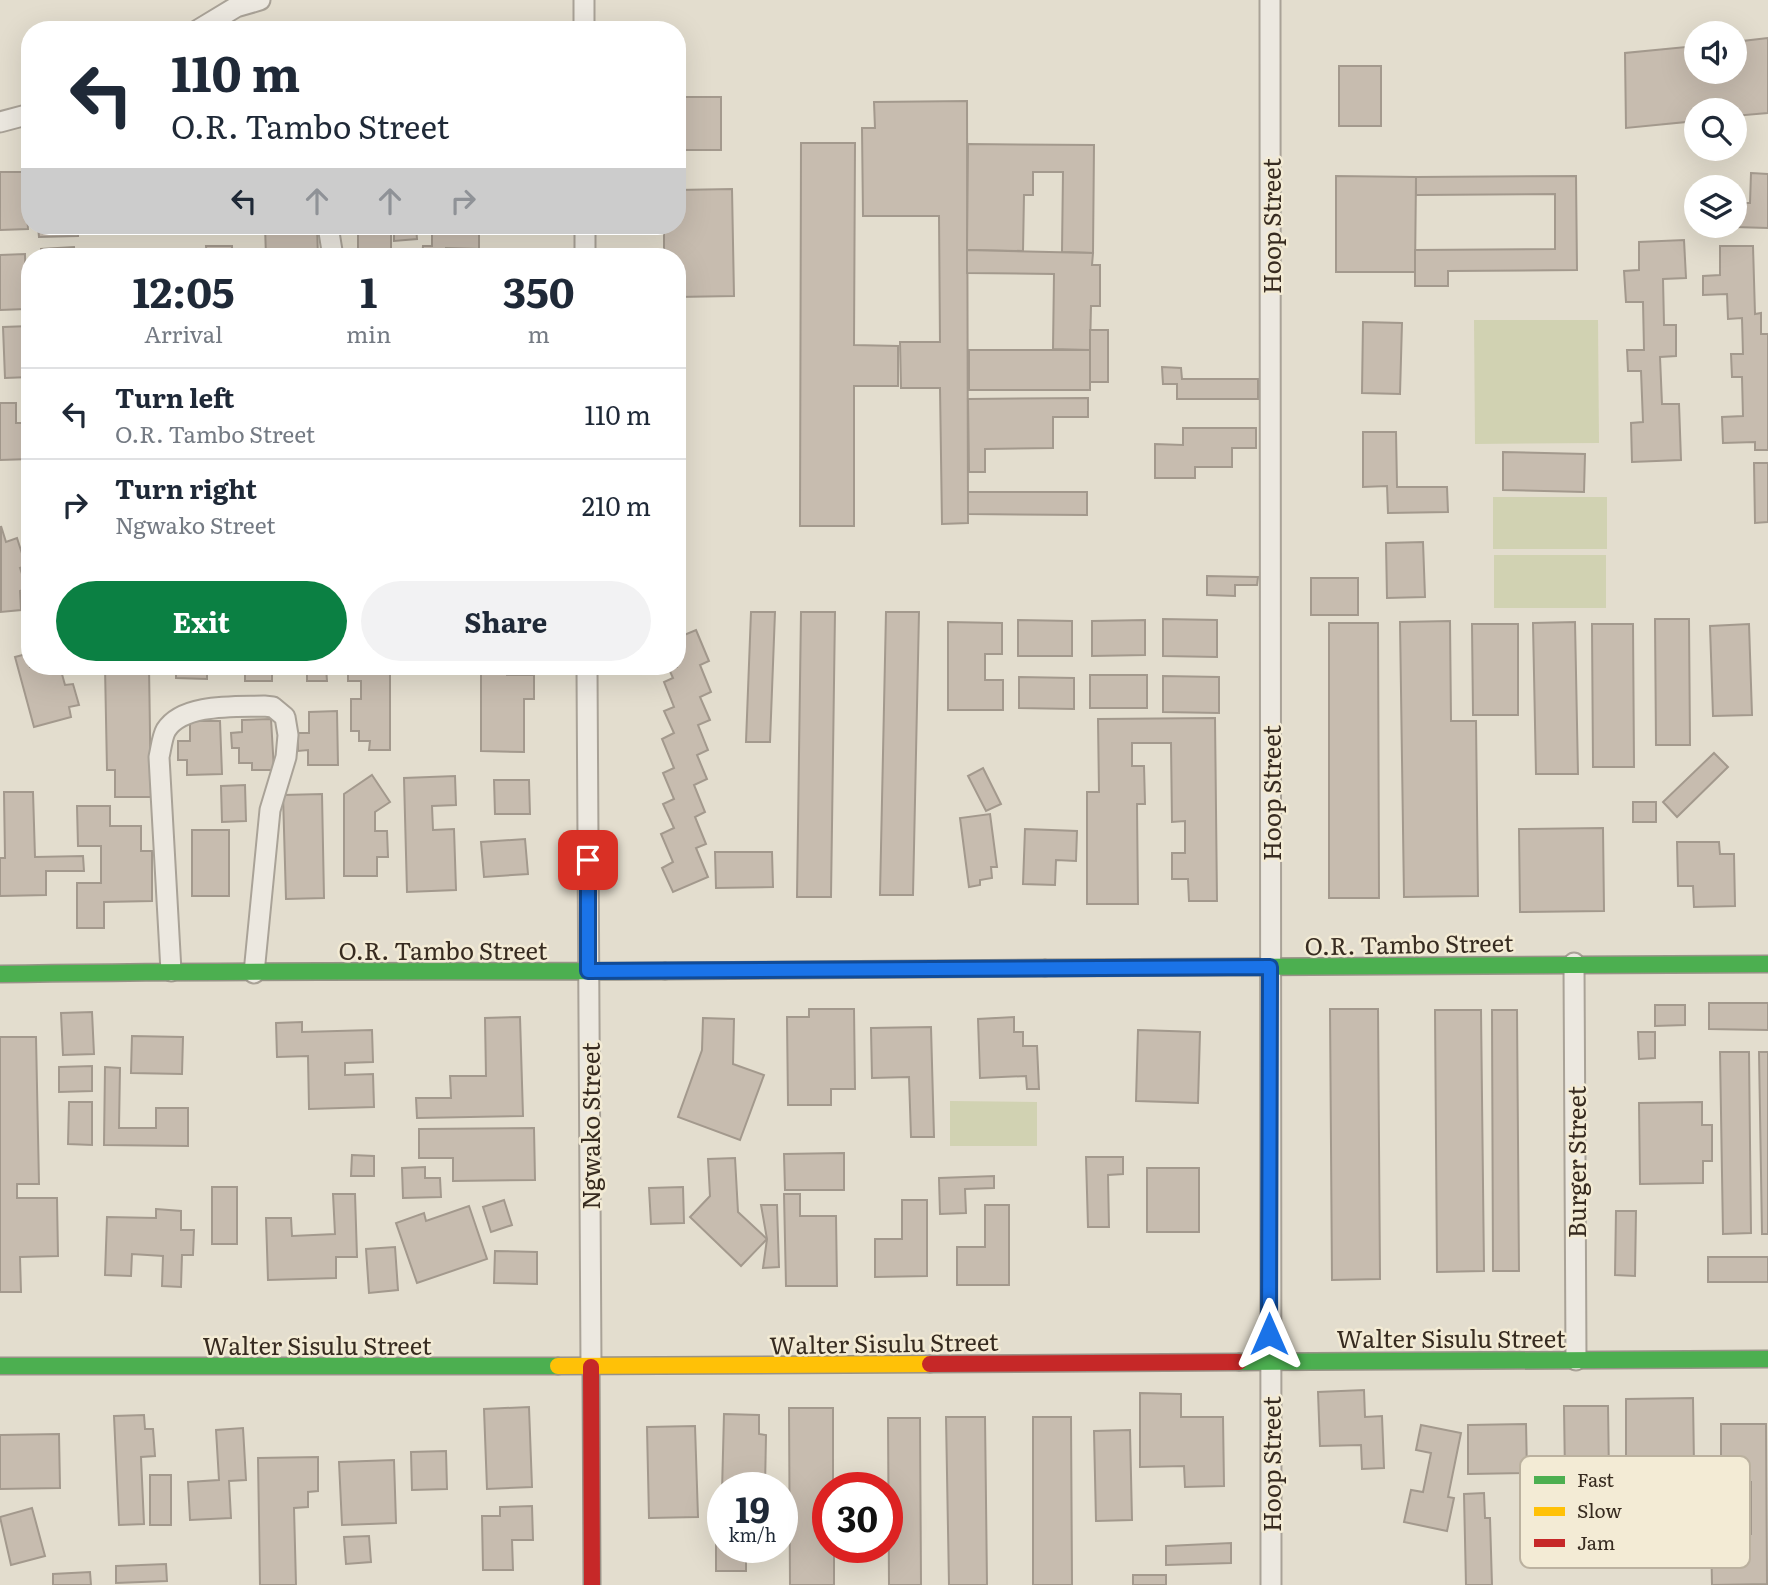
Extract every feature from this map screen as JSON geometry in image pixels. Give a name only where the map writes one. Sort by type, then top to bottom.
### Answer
[{"type":"main road","name":"O.R. Tambo Street","points":[[0,974],[1768,964]]},
{"type":"main road","name":"Walter Sisulu Street","points":[[0,1366],[591,1367],[1269,1360],[1768,1359]]},
{"type":"main road","name":"Ngwako Street","points":[[591,1367],[593,1585]]},
{"type":"street","points":[[213,21],[236,7],[260,0]]},
{"type":"street","points":[[584,0],[584,21]]},
{"type":"street","name":"Hoop Street","points":[[1270,0],[1270,1585]]},
{"type":"street","points":[[0,122],[21,116]]},
{"type":"street","name":"Ngwako Street","points":[[587,675],[591,1367]]},
{"type":"street","points":[[171,971],[159,757],[166,730],[178,720],[200,709],[264,706],[273,707],[285,717],[288,735],[286,757],[270,810],[254,973]]},
{"type":"street","name":"Burger Street","points":[[1574,963],[1576,1360]]},
{"type":"green space","points":[[1474,320],[1598,320],[1599,443],[1475,444]]},
{"type":"green space","points":[[1493,497],[1607,497],[1607,549],[1493,549]]},
{"type":"green space","points":[[1494,555],[1606,555],[1606,608],[1494,608]]},
{"type":"green space","points":[[950,1101],[1037,1102],[1037,1146],[950,1146]]},
{"type":"building","points":[[1768,38],[1768,113],[1747,115],[1747,98],[1684,98],[1684,122],[1626,128],[1625,53],[1684,47],[1684,84],[1747,84],[1747,40]]},
{"type":"building","points":[[1339,66],[1381,66],[1381,126],[1339,126]]},
{"type":"building","points":[[686,97],[721,97],[721,150],[686,150]]},
{"type":"building","points":[[967,101],[968,523],[942,524],[940,388],[901,388],[900,342],[940,342],[939,216],[863,216],[862,128],[875,128],[874,102]]},
{"type":"building","points":[[801,143],[855,143],[854,345],[898,346],[898,386],[854,386],[854,526],[800,526]]},
{"type":"building","points":[[968,144],[1094,145],[1093,253],[1062,252],[1063,172],[1033,172],[1033,195],[1024,195],[1023,251],[967,250]]},
{"type":"building","points":[[0,172],[21,172],[21,229],[0,230]]},
{"type":"building","points":[[1751,173],[1768,174],[1768,228],[1747,227],[1747,203],[1750,203]]},
{"type":"building","points":[[1336,176],[1416,177],[1415,272],[1336,272]]},
{"type":"building","points":[[1576,176],[1577,270],[1448,271],[1448,286],[1415,286],[1415,250],[1555,249],[1555,194],[1416,195],[1416,177]]},
{"type":"building","points":[[732,189],[734,296],[686,297],[686,248],[664,248],[664,235],[686,235],[686,190]]},
{"type":"building","points":[[39,235],[78,235],[78,236]]},
{"type":"building","points":[[265,235],[317,235],[318,248],[266,248]]},
{"type":"building","points":[[358,235],[391,235],[391,248],[358,248]]},
{"type":"building","points":[[394,235],[417,235],[417,239],[394,241]]},
{"type":"building","points":[[432,235],[479,235],[479,248],[423,248],[432,246]]},
{"type":"building","points":[[1684,240],[1686,278],[1663,279],[1664,325],[1676,325],[1676,356],[1660,357],[1662,404],[1679,404],[1681,460],[1632,462],[1631,423],[1643,422],[1641,371],[1628,371],[1627,350],[1644,350],[1643,302],[1626,302],[1624,271],[1639,270],[1639,242]]},
{"type":"building","points":[[206,246],[232,246],[232,248]]},
{"type":"building","points":[[1720,246],[1753,246],[1755,314],[1761,313],[1761,334],[1768,334],[1768,450],[1755,450],[1755,442],[1723,443],[1722,417],[1743,416],[1742,377],[1732,377],[1731,354],[1743,354],[1742,318],[1728,319],[1727,294],[1703,295],[1703,276],[1720,275]]},
{"type":"building","points":[[967,250],[1093,253],[1092,265],[1100,265],[1100,306],[1091,306],[1090,350],[1053,349],[1054,274],[967,273]]},
{"type":"building","points":[[21,254],[21,309],[0,310],[0,255]]},
{"type":"building","points":[[1363,322],[1402,323],[1400,394],[1362,393]]},
{"type":"building","points":[[21,326],[21,377],[5,378],[3,327]]},
{"type":"building","points":[[1090,330],[1108,330],[1108,382],[1090,382]]},
{"type":"building","points":[[969,350],[1090,350],[1090,390],[969,390]]},
{"type":"building","points":[[1162,367],[1181,368],[1182,379],[1258,379],[1258,399],[1177,399],[1177,384],[1163,384]]},
{"type":"building","points":[[1088,398],[1088,417],[1053,417],[1053,448],[985,449],[985,472],[969,472],[968,399]]},
{"type":"building","points":[[0,403],[16,403],[16,423],[21,423],[21,459],[0,460]]},
{"type":"building","points":[[1183,428],[1256,428],[1256,448],[1232,448],[1232,467],[1195,467],[1195,478],[1155,478],[1155,444],[1183,445]]},
{"type":"building","points":[[1363,432],[1396,432],[1397,487],[1447,487],[1448,512],[1388,513],[1387,486],[1363,487]]},
{"type":"building","points":[[1503,452],[1585,454],[1584,492],[1503,490]]},
{"type":"building","points":[[1754,463],[1768,463],[1768,522],[1755,523]]},
{"type":"building","points":[[968,492],[1087,492],[1087,515],[968,514]]},
{"type":"building","points":[[1,526],[6,542],[17,538],[21,550],[21,610],[1,612]]},
{"type":"building","points":[[1423,542],[1425,597],[1387,598],[1386,543]]},
{"type":"building","points":[[1207,576],[1258,577],[1257,585],[1235,585],[1235,596],[1207,595]]},
{"type":"building","points":[[1311,578],[1358,578],[1358,615],[1311,615]]},
{"type":"building","points":[[751,612],[775,612],[770,742],[746,742]]},
{"type":"building","points":[[801,612],[835,612],[831,897],[797,897]]},
{"type":"building","points":[[886,612],[919,612],[913,895],[880,895]]},
{"type":"building","points":[[1163,619],[1217,620],[1217,657],[1163,656]]},
{"type":"building","points":[[1655,619],[1689,619],[1690,745],[1656,745]]},
{"type":"building","points":[[1018,620],[1072,621],[1072,656],[1018,656]]},
{"type":"building","points":[[1145,620],[1145,655],[1092,656],[1092,621]]},
{"type":"building","points":[[1450,621],[1451,721],[1476,721],[1478,896],[1404,897],[1400,622]]},
{"type":"building","points":[[948,622],[1002,623],[1002,654],[985,654],[985,680],[1003,680],[1003,710],[948,710]]},
{"type":"building","points":[[1575,622],[1578,774],[1536,774],[1533,623]]},
{"type":"building","points":[[1329,623],[1378,623],[1379,898],[1329,898]]},
{"type":"building","points":[[1472,624],[1518,624],[1518,715],[1473,715]]},
{"type":"building","points":[[1592,624],[1633,624],[1634,767],[1593,767]]},
{"type":"building","points":[[1749,624],[1752,715],[1713,716],[1710,626]]},
{"type":"building","points":[[696,630],[709,661],[700,665],[711,692],[700,697],[710,720],[698,725],[708,750],[697,755],[707,779],[694,785],[705,812],[695,817],[706,844],[696,848],[708,877],[673,892],[662,868],[673,862],[661,834],[674,828],[663,804],[674,799],[663,773],[674,768],[662,739],[674,733],[664,711],[674,707],[664,682],[673,678],[672,675],[686,675],[686,634]]},
{"type":"building","points":[[21,655],[21,675],[62,675],[65,685],[73,684],[79,705],[69,707],[71,717],[34,727],[15,657]]},
{"type":"building","points":[[105,675],[149,675],[151,797],[115,797],[115,770],[107,770]]},
{"type":"building","points":[[176,675],[207,675],[207,679],[176,678]]},
{"type":"building","points":[[245,675],[272,675],[272,681],[245,681]]},
{"type":"building","points":[[307,675],[327,675],[327,681],[307,681]]},
{"type":"building","points":[[348,675],[390,675],[390,750],[369,750],[370,741],[359,741],[359,731],[351,731],[351,699],[361,699],[361,681],[348,681]]},
{"type":"building","points":[[481,675],[534,675],[534,699],[524,699],[524,752],[481,751]]},
{"type":"building","points":[[1090,675],[1147,675],[1147,708],[1090,708]]},
{"type":"building","points":[[1163,676],[1219,677],[1219,713],[1163,712]]},
{"type":"building","points":[[1019,677],[1074,678],[1074,709],[1019,708]]},
{"type":"building","points":[[337,711],[338,765],[308,765],[308,750],[298,751],[298,733],[309,733],[309,712]]},
{"type":"building","points":[[1215,718],[1217,901],[1189,901],[1188,879],[1172,879],[1172,853],[1185,853],[1185,821],[1172,822],[1171,743],[1132,743],[1132,766],[1144,766],[1145,804],[1137,804],[1138,904],[1087,904],[1087,792],[1099,792],[1098,719]]},
{"type":"building","points":[[271,719],[274,770],[252,770],[252,763],[239,763],[239,748],[232,748],[231,733],[242,732],[242,720]]},
{"type":"building","points":[[190,721],[220,721],[222,774],[187,775],[187,760],[178,760],[178,741],[190,741]]},
{"type":"building","points":[[1714,753],[1728,767],[1677,817],[1663,802]]},
{"type":"building","points":[[983,768],[1001,804],[986,811],[968,776]]},
{"type":"building","points":[[372,775],[390,802],[375,812],[375,831],[387,831],[388,857],[377,857],[377,876],[344,876],[344,794]]},
{"type":"building","points":[[455,776],[456,805],[432,806],[433,830],[454,829],[456,890],[407,892],[404,778]]},
{"type":"building","points":[[494,780],[529,780],[530,814],[495,814]]},
{"type":"building","points":[[245,785],[246,821],[222,822],[221,786]]},
{"type":"building","points":[[4,792],[33,792],[35,857],[83,856],[84,871],[46,871],[46,895],[0,896],[0,858],[5,858]]},
{"type":"building","points":[[322,794],[324,898],[286,899],[283,795]]},
{"type":"building","points":[[1633,802],[1656,802],[1656,822],[1633,822]]},
{"type":"building","points":[[77,806],[110,806],[110,826],[141,826],[141,851],[152,851],[152,901],[104,902],[104,928],[77,928],[77,883],[101,883],[101,846],[78,846]]},
{"type":"building","points":[[990,814],[997,867],[991,867],[992,878],[980,880],[980,885],[969,887],[960,818]]},
{"type":"building","points":[[1603,828],[1604,911],[1520,912],[1519,829]]},
{"type":"building","points":[[1025,829],[1077,831],[1076,861],[1056,860],[1055,885],[1023,884]]},
{"type":"building","points":[[192,830],[229,830],[229,896],[192,896]]},
{"type":"building","points":[[525,839],[528,874],[484,877],[481,842]]},
{"type":"building","points":[[1677,842],[1719,842],[1720,854],[1734,854],[1735,906],[1694,907],[1693,886],[1678,886]]},
{"type":"building","points":[[715,852],[772,852],[773,887],[716,888]]},
{"type":"building","points":[[1709,1003],[1768,1003],[1768,1030],[1709,1029]]},
{"type":"building","points":[[1655,1005],[1685,1005],[1685,1025],[1655,1026]]},
{"type":"building","points":[[809,1009],[854,1009],[855,1089],[831,1089],[831,1105],[788,1105],[787,1017],[809,1017]]},
{"type":"building","points":[[1330,1009],[1378,1009],[1380,1279],[1332,1280]]},
{"type":"building","points":[[1435,1010],[1481,1010],[1484,1271],[1437,1272]]},
{"type":"building","points":[[1492,1010],[1517,1010],[1519,1271],[1493,1271]]},
{"type":"building","points":[[92,1012],[94,1054],[63,1055],[61,1013]]},
{"type":"building","points":[[520,1017],[523,1116],[417,1118],[416,1098],[451,1098],[450,1076],[486,1076],[485,1018]]},
{"type":"building","points":[[1014,1017],[1014,1032],[1023,1032],[1023,1046],[1037,1046],[1039,1089],[1027,1089],[1026,1076],[980,1078],[978,1019]]},
{"type":"building","points":[[703,1018],[734,1019],[733,1064],[764,1075],[740,1140],[678,1117],[702,1050]]},
{"type":"building","points":[[302,1022],[302,1032],[372,1030],[373,1062],[345,1063],[345,1075],[373,1074],[374,1107],[309,1109],[308,1056],[277,1057],[276,1023]]},
{"type":"building","points":[[931,1027],[934,1137],[911,1137],[909,1077],[872,1078],[871,1028]]},
{"type":"building","points":[[1138,1030],[1200,1032],[1198,1103],[1136,1101]]},
{"type":"building","points":[[1638,1032],[1655,1032],[1655,1058],[1639,1059]]},
{"type":"building","points":[[132,1036],[183,1037],[182,1074],[131,1073]]},
{"type":"building","points":[[0,1037],[36,1037],[39,1184],[17,1184],[17,1198],[57,1198],[58,1256],[20,1257],[21,1292],[0,1292]]},
{"type":"building","points":[[1720,1052],[1749,1052],[1751,1233],[1723,1234]]},
{"type":"building","points":[[1759,1052],[1768,1052],[1768,1234],[1762,1234]]},
{"type":"building","points":[[92,1066],[92,1091],[59,1092],[59,1067]]},
{"type":"building","points":[[105,1067],[120,1068],[119,1128],[156,1128],[156,1108],[188,1108],[188,1146],[104,1145]]},
{"type":"building","points":[[69,1102],[92,1102],[92,1145],[68,1144]]},
{"type":"building","points":[[1702,1102],[1702,1125],[1712,1125],[1712,1161],[1703,1161],[1703,1183],[1640,1184],[1639,1103]]},
{"type":"building","points":[[534,1128],[535,1180],[453,1181],[453,1158],[419,1158],[419,1129]]},
{"type":"building","points":[[844,1153],[844,1190],[785,1190],[784,1154]]},
{"type":"building","points":[[352,1155],[374,1156],[374,1176],[351,1176]]},
{"type":"building","points":[[1086,1157],[1123,1157],[1123,1174],[1108,1175],[1109,1227],[1088,1227]]},
{"type":"building","points":[[735,1158],[738,1212],[767,1239],[741,1266],[690,1217],[710,1196],[708,1159]]},
{"type":"building","points":[[425,1167],[425,1178],[440,1178],[441,1197],[403,1198],[402,1168]]},
{"type":"building","points":[[1147,1168],[1199,1168],[1199,1232],[1147,1232]]},
{"type":"building","points":[[994,1176],[994,1188],[965,1189],[966,1213],[940,1214],[939,1178]]},
{"type":"building","points":[[212,1187],[237,1187],[237,1244],[212,1244]]},
{"type":"building","points":[[683,1187],[684,1223],[651,1224],[649,1188]]},
{"type":"building","points":[[333,1194],[355,1194],[357,1257],[336,1257],[336,1278],[268,1280],[266,1218],[291,1218],[292,1236],[335,1234]]},
{"type":"building","points":[[784,1194],[800,1194],[800,1216],[836,1216],[837,1286],[786,1286]]},
{"type":"building","points":[[504,1200],[512,1225],[491,1232],[483,1207]]},
{"type":"building","points":[[902,1200],[927,1200],[927,1276],[875,1277],[875,1239],[902,1239]]},
{"type":"building","points":[[761,1205],[777,1205],[779,1267],[763,1268],[767,1239]]},
{"type":"building","points":[[985,1205],[1009,1205],[1009,1285],[957,1285],[957,1247],[985,1247]]},
{"type":"building","points":[[469,1206],[487,1259],[417,1283],[396,1223],[424,1213],[426,1221]]},
{"type":"building","points":[[156,1209],[181,1211],[181,1230],[194,1230],[193,1255],[182,1255],[181,1287],[162,1286],[163,1256],[132,1254],[131,1276],[105,1275],[107,1217],[156,1218]]},
{"type":"building","points":[[1616,1211],[1636,1211],[1635,1276],[1615,1275]]},
{"type":"building","points":[[395,1247],[398,1290],[369,1293],[366,1249]]},
{"type":"building","points":[[495,1251],[537,1252],[537,1284],[494,1283]]},
{"type":"building","points":[[1708,1257],[1768,1257],[1768,1282],[1708,1282]]},
{"type":"building","points":[[1364,1390],[1365,1417],[1382,1416],[1384,1468],[1362,1469],[1361,1445],[1320,1446],[1318,1392]]},
{"type":"building","points":[[1140,1393],[1181,1394],[1181,1417],[1223,1417],[1224,1486],[1185,1487],[1184,1466],[1140,1467]]},
{"type":"building","points":[[1693,1398],[1694,1456],[1626,1456],[1626,1399]]},
{"type":"building","points":[[1564,1406],[1608,1406],[1609,1456],[1565,1456]]},
{"type":"building","points":[[529,1407],[532,1487],[487,1489],[484,1409]]},
{"type":"building","points":[[789,1408],[833,1408],[833,1472],[812,1472],[812,1563],[834,1563],[834,1585],[790,1585],[790,1563],[798,1563],[798,1472],[789,1472]]},
{"type":"building","points":[[724,1414],[759,1415],[759,1434],[766,1435],[765,1472],[723,1472]]},
{"type":"building","points":[[144,1415],[145,1429],[153,1429],[155,1456],[141,1457],[144,1524],[119,1525],[114,1416]]},
{"type":"building","points":[[946,1417],[985,1417],[987,1585],[949,1585]]},
{"type":"building","points":[[1033,1417],[1071,1417],[1072,1585],[1033,1585]]},
{"type":"building","points":[[888,1418],[920,1418],[921,1585],[889,1585],[889,1563],[903,1563],[903,1472],[888,1472]]},
{"type":"building","points":[[1526,1424],[1527,1456],[1520,1456],[1520,1473],[1468,1474],[1468,1425]]},
{"type":"building","points":[[1721,1424],[1766,1424],[1767,1584],[1712,1585],[1712,1568],[1750,1568],[1750,1456],[1721,1456]]},
{"type":"building","points":[[1421,1425],[1461,1433],[1448,1497],[1454,1498],[1447,1531],[1404,1522],[1411,1490],[1423,1492],[1431,1453],[1416,1450]]},
{"type":"building","points":[[695,1426],[698,1517],[649,1518],[647,1427]]},
{"type":"building","points":[[243,1428],[246,1480],[229,1481],[231,1518],[190,1520],[188,1482],[219,1480],[216,1430]]},
{"type":"building","points":[[1130,1430],[1132,1520],[1096,1521],[1094,1431]]},
{"type":"building","points":[[59,1434],[60,1488],[0,1489],[0,1435]]},
{"type":"building","points":[[446,1451],[447,1489],[412,1490],[411,1452]]},
{"type":"building","points":[[318,1457],[318,1491],[308,1492],[308,1507],[294,1508],[296,1585],[260,1585],[258,1458]]},
{"type":"building","points":[[394,1460],[396,1523],[342,1525],[339,1462]]},
{"type":"building","points":[[150,1475],[171,1475],[171,1525],[150,1525]]},
{"type":"building","points":[[1484,1493],[1485,1518],[1490,1518],[1492,1585],[1466,1585],[1464,1494]]},
{"type":"building","points":[[532,1506],[533,1540],[512,1540],[513,1570],[483,1570],[482,1516],[500,1516],[500,1507]]},
{"type":"building","points":[[32,1508],[45,1556],[11,1565],[0,1517]]},
{"type":"building","points":[[369,1536],[371,1562],[346,1564],[344,1537]]},
{"type":"building","points":[[1231,1543],[1231,1563],[1166,1565],[1166,1546]]},
{"type":"building","points":[[716,1563],[746,1563],[746,1571],[716,1571]]},
{"type":"building","points":[[166,1564],[167,1581],[116,1583],[116,1566]]},
{"type":"building","points":[[90,1572],[91,1585],[53,1585],[53,1574]]},
{"type":"building","points":[[1133,1575],[1166,1575],[1166,1585],[1133,1585]]},
{"type":"traffic: fast","points":[[1045,968],[1768,964]]},
{"type":"traffic: fast","points":[[0,974],[665,971]]},
{"type":"traffic: fast","points":[[1239,1362],[1768,1359]]},
{"type":"traffic: fast","points":[[0,1366],[558,1366]]},
{"type":"traffic: slow","points":[[665,971],[1045,968]]},
{"type":"traffic: slow","points":[[558,1366],[930,1364]]},
{"type":"traffic: jam","points":[[930,1364],[1239,1362]]},
{"type":"traffic: jam","points":[[591,1367],[592,1585]]},
{"type":"route","points":[[588,860],[588,971],[1270,967],[1269,1334]]}]
